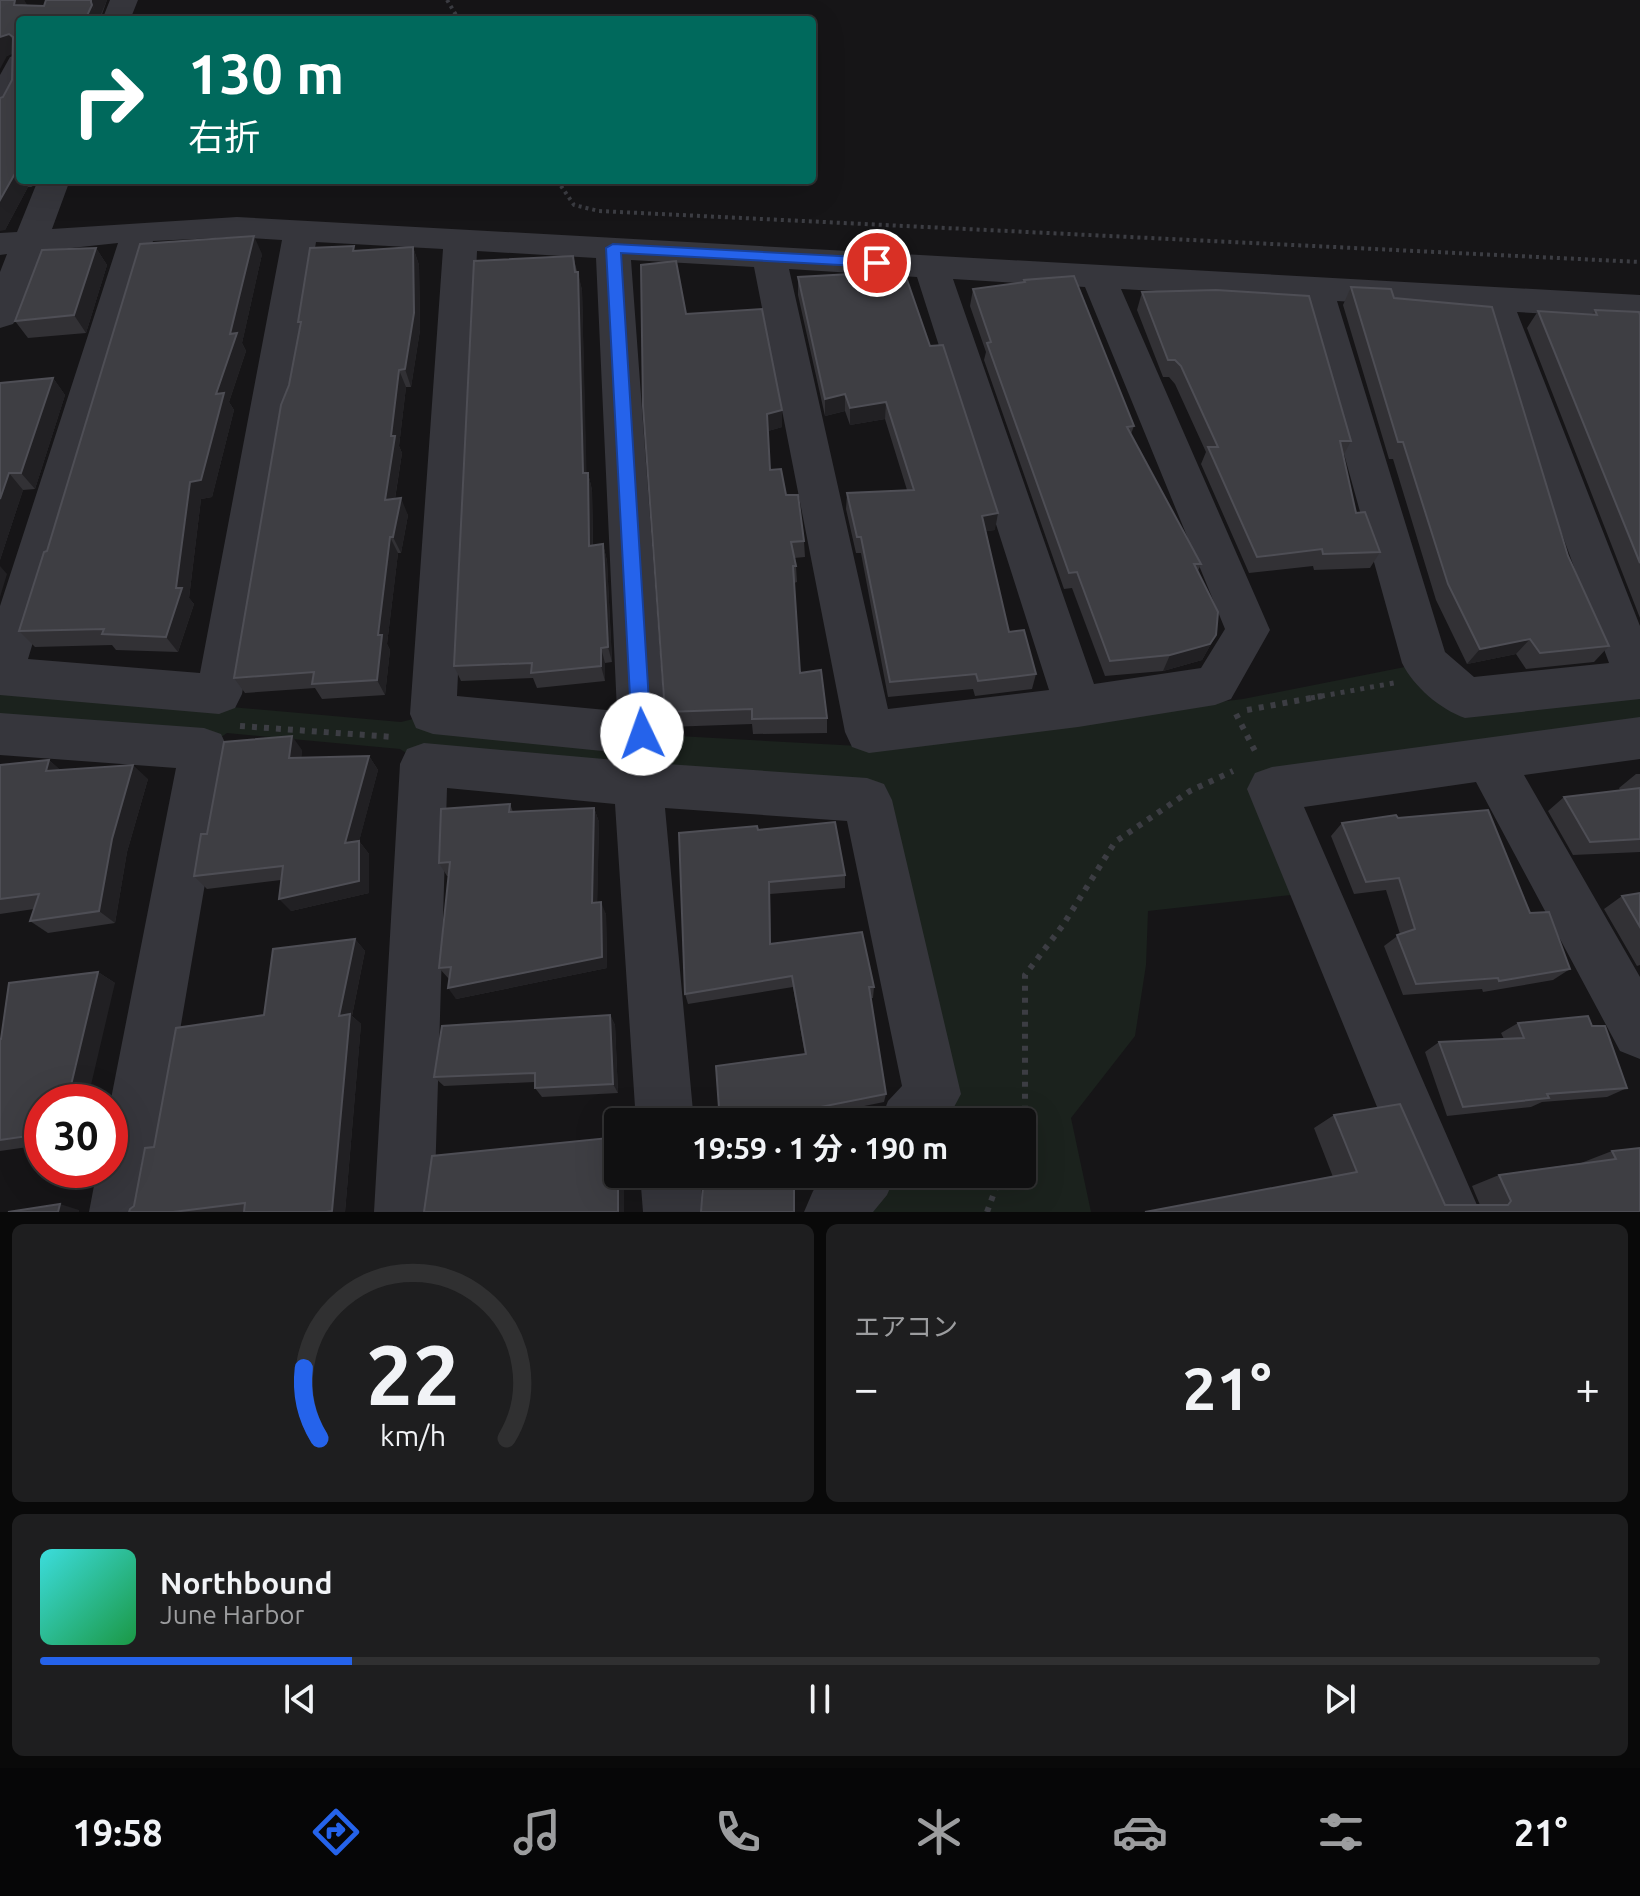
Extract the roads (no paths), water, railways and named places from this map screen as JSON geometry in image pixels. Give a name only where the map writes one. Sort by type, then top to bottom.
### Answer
[{"type":"street","points":[[0,107],[16,72]]},
{"type":"street","points":[[0,316],[15,243],[52,184]]},
{"type":"street","points":[[15,243],[139,231],[237,227],[1640,307]]},
{"type":"street","points":[[139,231],[0,676],[219,694],[301,231]]},
{"type":"street","points":[[461,240],[433,714],[642,734],[613,248]]},
{"type":"street","points":[[769,256],[869,732],[1078,707],[1215,685],[1248,630],[1098,276]]},
{"type":"street","points":[[931,266],[1078,707]]},
{"type":"street","points":[[1315,287],[1425,663],[1465,698],[1638,680],[1494,299]]},
{"type":"street","points":[[0,734],[204,749],[119,1212]]},
{"type":"street","points":[[1450,1212],[1272,789],[1640,738]]},
{"type":"street","points":[[1489,759],[1640,1031]]},
{"type":"street","points":[[404,1212],[424,764],[638,784],[867,800],[932,1094],[920,1108]]},
{"type":"street","points":[[638,784],[664,1108]]},
{"type":"street","points":[[671,1188],[673,1212]]},
{"type":"street","points":[[834,1212],[854,1188]]}]
